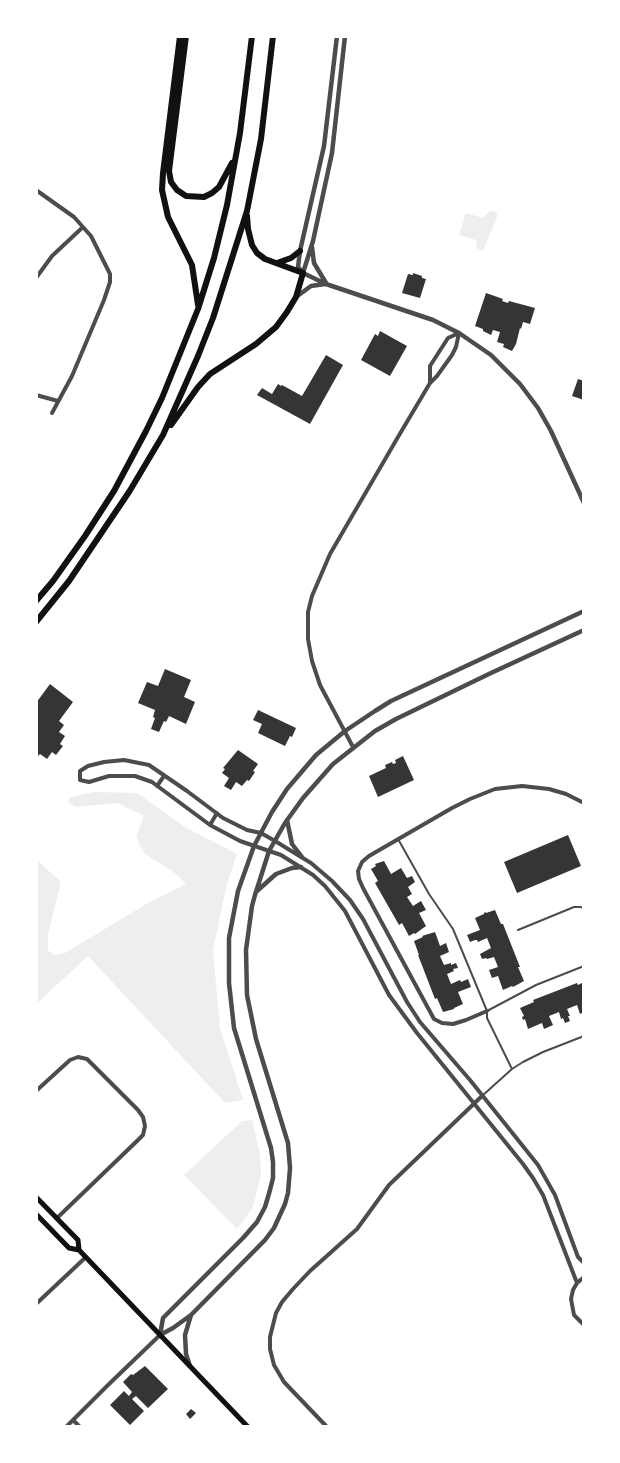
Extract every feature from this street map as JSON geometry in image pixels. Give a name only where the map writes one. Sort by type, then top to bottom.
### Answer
[{"type":"highway","points":[[180,36],[162,190],[168,217],[192,265],[198,309]]},
{"type":"highway","points":[[186,36],[169,171],[171,182],[177,190],[186,196],[204,197],[219,187],[236,155]]},
{"type":"highway","points":[[36,601],[53,581],[85,536],[114,491],[162,398],[198,309],[228,205],[252,36]]},
{"type":"highway","points":[[163,436],[214,318],[247,211],[261,140],[273,36]]},
{"type":"highway","points":[[36,622],[69,581],[129,492],[163,436],[198,387],[210,374],[256,344],[276,327],[296,297],[303,273],[265,259],[257,253],[252,245],[248,229],[247,211]]},
{"type":"highway","points":[[277,263],[291,258],[300,251]]},
{"type":"main road","points":[[36,1197],[78,1240],[79,1250],[86,1258],[248,1427]]},
{"type":"main road","points":[[36,1214],[69,1248],[79,1250]]},
{"type":"street","points":[[337,36],[324,146],[298,267],[303,273],[326,284],[420,315],[459,333],[480,347],[500,364],[529,396],[551,431],[584,503]]},
{"type":"street","points":[[303,273],[332,153],[345,36]]},
{"type":"street","points":[[36,190],[74,217],[92,236],[110,274],[110,282],[104,300],[85,347],[52,413]]},
{"type":"street","points":[[36,278],[52,256],[84,227]]},
{"type":"street","points":[[312,241],[314,262],[326,284]]},
{"type":"street","points":[[296,297],[311,286],[326,284]]},
{"type":"street","points":[[353,747],[320,684],[312,661],[308,639],[308,612],[312,596],[330,554],[430,383],[452,355],[459,333]]},
{"type":"street","points":[[430,383],[430,366],[448,338],[459,333]]},
{"type":"street","points":[[36,396],[58,401]]},
{"type":"street","points":[[160,1335],[163,1318],[257,1222],[265,1207],[270,1190],[273,1162],[271,1148],[234,1028],[229,983],[229,938],[238,891],[254,846],[272,812],[287,789],[316,755],[345,732],[391,701],[584,611]]},
{"type":"street","points":[[66,1427],[160,1335],[191,1315],[265,1240],[274,1228],[285,1204],[290,1181],[288,1143],[256,1039],[247,995],[246,950],[252,906],[256,892],[269,851],[287,820],[316,782],[333,764],[375,731],[396,719],[584,630]]},
{"type":"street","points":[[577,1283],[543,1195],[523,1164],[417,1033],[389,995],[345,911],[325,886],[313,875],[281,855],[240,841],[210,825],[152,782],[134,776],[109,776],[89,782],[80,780],[80,771],[96,763],[124,760],[149,766],[223,818],[239,826],[261,833],[320,869],[350,900],[363,919],[407,1002],[420,1022],[538,1165],[555,1195],[578,1257],[584,1263]]},
{"type":"street","points":[[157,786],[164,776]]},
{"type":"street","points":[[487,1011],[453,1024],[442,1023],[434,1018],[359,880],[358,871],[362,862],[398,839],[486,792],[504,788],[531,786],[566,794],[584,803]]},
{"type":"street","points":[[210,825],[216,813]]},
{"type":"street","points":[[287,820],[292,844],[302,857]]},
{"type":"street","points":[[256,892],[276,874],[301,867]]},
{"type":"street","points":[[36,1091],[70,1060],[78,1057],[87,1059],[138,1110],[143,1117],[145,1126],[143,1135],[138,1141],[57,1218]]},
{"type":"street","points":[[328,1427],[284,1382],[274,1365],[270,1349],[270,1337],[276,1313],[293,1288],[357,1229],[390,1185],[482,1096]]},
{"type":"street","points":[[36,1304],[86,1258]]},
{"type":"street","points":[[584,1277],[577,1283],[571,1299],[574,1315],[584,1325]]},
{"type":"street","points":[[191,1315],[185,1335],[186,1354],[191,1367]]},
{"type":"street","points":[[73,1420],[80,1427]]},
{"type":"lane","points":[[398,839],[429,894],[453,929],[487,1011],[487,1018],[512,1069]]},
{"type":"lane","points":[[518,930],[574,907],[584,909]]},
{"type":"lane","points":[[487,1011],[536,985],[584,966]]},
{"type":"lane","points":[[482,1096],[512,1069],[534,1056],[584,1036]]},
{"type":"shaded area","points":[[494,211],[497,217],[483,251],[477,248],[476,240],[459,235],[466,213],[483,218],[488,212]]},
{"type":"shaded area","points":[[94,792],[137,793],[185,827],[237,854],[227,884],[213,950],[220,1028],[243,1100],[225,1103],[88,956],[36,1004],[36,859],[61,882],[48,935],[48,950],[53,955],[65,953],[148,903],[186,884],[175,873],[144,853],[136,837],[144,816],[117,803],[76,807],[68,802],[70,797]]},
{"type":"shaded area","points":[[252,1120],[260,1154],[261,1174],[253,1207],[237,1229],[184,1175],[242,1121]]},
{"type":"building","points":[[413,273],[426,279],[420,298],[402,293],[408,274],[413,275]]},
{"type":"building","points":[[486,293],[503,299],[502,301],[508,303],[509,301],[535,308],[530,324],[523,322],[512,351],[503,347],[504,344],[497,342],[500,332],[493,330],[491,335],[475,326]]},
{"type":"building","points":[[380,331],[407,346],[390,376],[361,360],[375,334],[378,336]]},
{"type":"building","points":[[326,355],[343,365],[310,424],[257,395],[262,388],[272,394],[278,384],[302,396]]},
{"type":"building","points":[[578,379],[584,381],[584,400],[572,396]]},
{"type":"building","points":[[165,669],[191,680],[184,697],[195,702],[186,724],[169,716],[166,722],[164,721],[159,732],[151,729],[155,718],[153,717],[155,710],[138,703],[147,682],[158,686]]},
{"type":"building","points":[[50,684],[73,702],[59,721],[64,725],[59,732],[65,736],[60,744],[63,746],[56,755],[52,752],[47,759],[40,754],[36,758],[36,703]]},
{"type":"building","points":[[258,710],[296,728],[285,746],[258,733],[262,724],[253,720]]},
{"type":"building","points":[[238,750],[258,764],[249,781],[247,780],[242,786],[236,782],[231,790],[224,786],[229,778],[222,773],[225,769],[223,768]]},
{"type":"building","points":[[403,756],[414,780],[378,797],[369,776],[386,768],[385,765],[392,762],[393,764],[396,763],[395,760]]},
{"type":"building","points":[[568,835],[581,866],[517,893],[504,862]]},
{"type":"building","points":[[384,861],[391,874],[401,868],[407,878],[412,876],[415,882],[408,887],[412,894],[407,897],[413,906],[421,901],[426,910],[419,913],[426,926],[415,934],[409,936],[402,923],[399,925],[375,883],[378,881],[371,869],[376,866],[375,864]]},
{"type":"building","points":[[495,910],[501,924],[503,924],[524,981],[503,990],[498,976],[492,978],[489,970],[498,967],[494,957],[482,959],[480,954],[491,948],[487,938],[478,942],[475,940],[470,942],[467,935],[480,930],[475,918]]},
{"type":"building","points":[[435,932],[440,946],[446,943],[449,952],[440,956],[444,965],[456,963],[458,968],[453,969],[454,971],[447,974],[451,984],[468,979],[471,987],[458,992],[463,1004],[443,1012],[437,998],[435,999],[414,941]]},
{"type":"building","points":[[584,982],[584,1018],[582,1013],[580,1014],[577,1005],[567,1009],[570,1021],[565,1023],[563,1018],[561,1019],[559,1012],[549,1016],[553,1025],[544,1029],[542,1023],[528,1029],[520,1008],[534,1002],[533,1000]]},
{"type":"building","points":[[145,1366],[168,1389],[148,1408],[136,1396],[132,1399],[144,1411],[130,1425],[110,1405],[124,1391],[129,1396],[132,1392],[123,1382],[131,1374],[133,1375]]},
{"type":"building","points":[[191,1409],[196,1413],[190,1419],[186,1414]]}]
